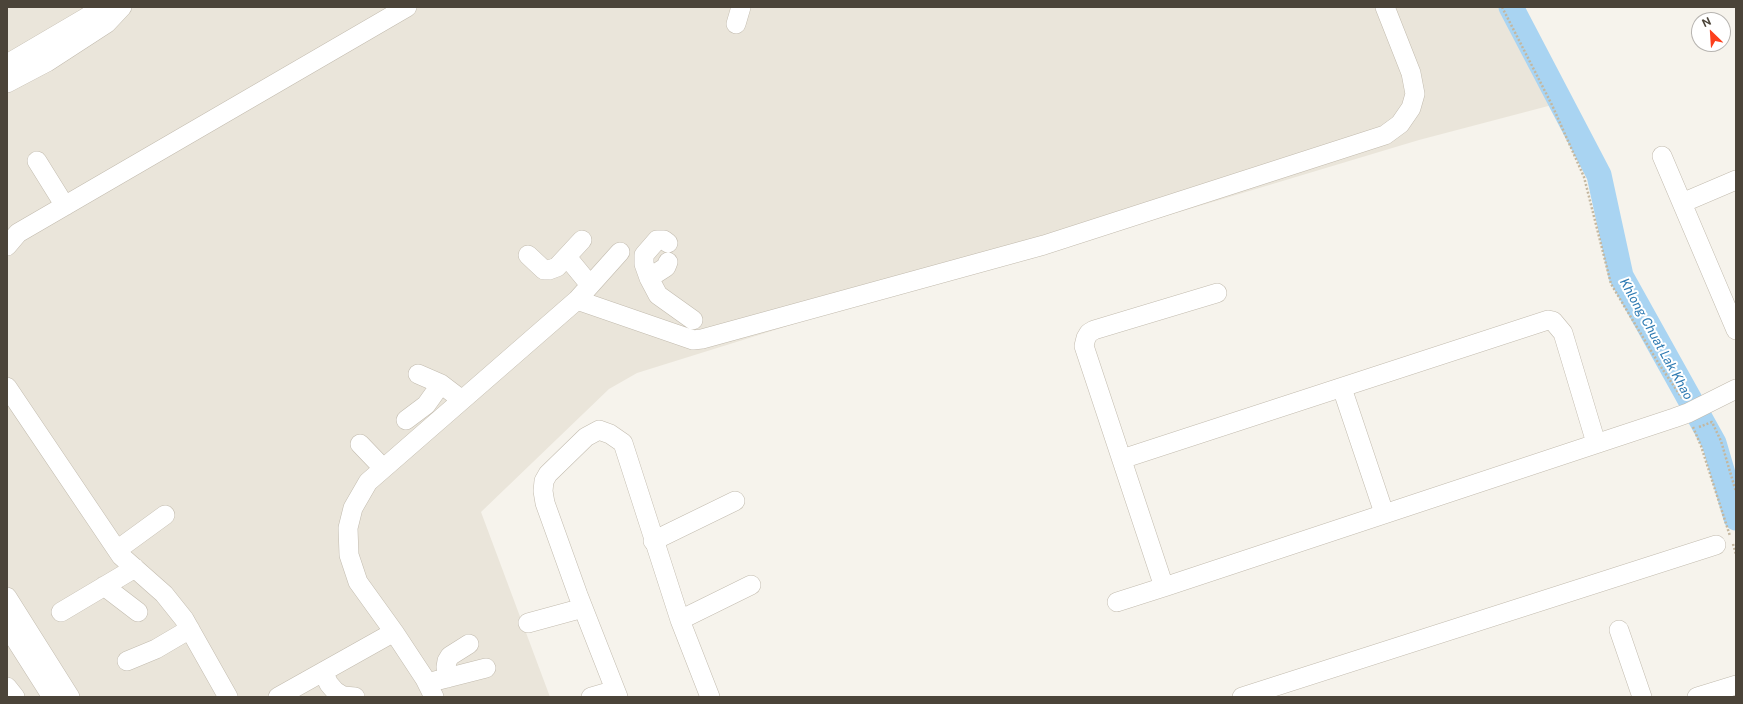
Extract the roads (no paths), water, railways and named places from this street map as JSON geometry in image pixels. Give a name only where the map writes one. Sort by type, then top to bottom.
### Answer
[{"type":"street","points":[[7,64],[86,17],[100,7]]},
{"type":"street","points":[[7,83],[47,62],[107,23],[122,7]]},
{"type":"street","points":[[7,246],[18,233],[407,7]]},
{"type":"street","points":[[577,300],[693,340],[702,339],[1044,245],[1386,135],[1400,124],[1411,108],[1415,94],[1412,73],[1385,7]]},
{"type":"street","points":[[1662,156],[1736,330]]},
{"type":"street","points":[[37,161],[65,206]]},
{"type":"street","points":[[1682,203],[1736,180]]},
{"type":"street","points":[[528,255],[544,270],[549,270],[557,267],[582,240]]},
{"type":"street","points":[[668,252],[664,240],[657,240],[644,255],[647,271],[658,295],[693,320]]},
{"type":"street","points":[[486,668],[448,678],[430,690],[394,632],[358,582],[349,555],[348,528],[353,508],[368,482],[577,300],[617,256],[647,271]]},
{"type":"street","points":[[567,257],[590,285]]},
{"type":"street","points":[[1164,587],[1084,346],[1089,332],[1094,330],[1217,293]]},
{"type":"street","points":[[1122,459],[1548,320],[1553,321],[1563,333],[1596,443]]},
{"type":"street","points":[[418,374],[441,384],[462,400]]},
{"type":"street","points":[[406,420],[426,405],[441,384]]},
{"type":"street","points":[[7,387],[121,556],[164,594],[184,619],[228,697]]},
{"type":"street","points":[[1342,388],[1384,513]]},
{"type":"street","points":[[1117,602],[1596,443],[1692,417],[1729,393]]},
{"type":"street","points":[[591,697],[617,694],[583,608],[545,503],[543,486],[548,474],[586,437],[593,432],[604,431],[623,443],[653,541],[680,620],[710,697]]},
{"type":"street","points":[[360,444],[383,468]]},
{"type":"street","points":[[653,541],[735,501]]},
{"type":"street","points":[[117,550],[165,516]]},
{"type":"street","points":[[1242,697],[1716,545]]},
{"type":"street","points":[[61,612],[134,568]]},
{"type":"street","points":[[680,620],[751,585]]},
{"type":"street","points":[[104,586],[138,612]]},
{"type":"street","points":[[7,597],[70,697]]},
{"type":"street","points":[[528,623],[583,608]]},
{"type":"street","points":[[7,626],[52,697]]},
{"type":"street","points":[[127,661],[156,649],[190,629]]},
{"type":"street","points":[[1619,630],[1642,697]]},
{"type":"street","points":[[278,697],[301,691],[324,672],[394,632]]},
{"type":"street","points":[[448,678],[446,668],[447,661],[450,656],[469,644]]},
{"type":"street","points":[[324,672],[329,684],[335,691],[343,696],[355,697]]},
{"type":"street","points":[[1697,697],[1736,685]]},
{"type":"street","points":[[7,687],[14,697]]},
{"type":"waterway","name":"Khlong Chuat Lak Khao","points":[[1511,7],[1599,175],[1621,276],[1714,443],[1736,518]]}]
